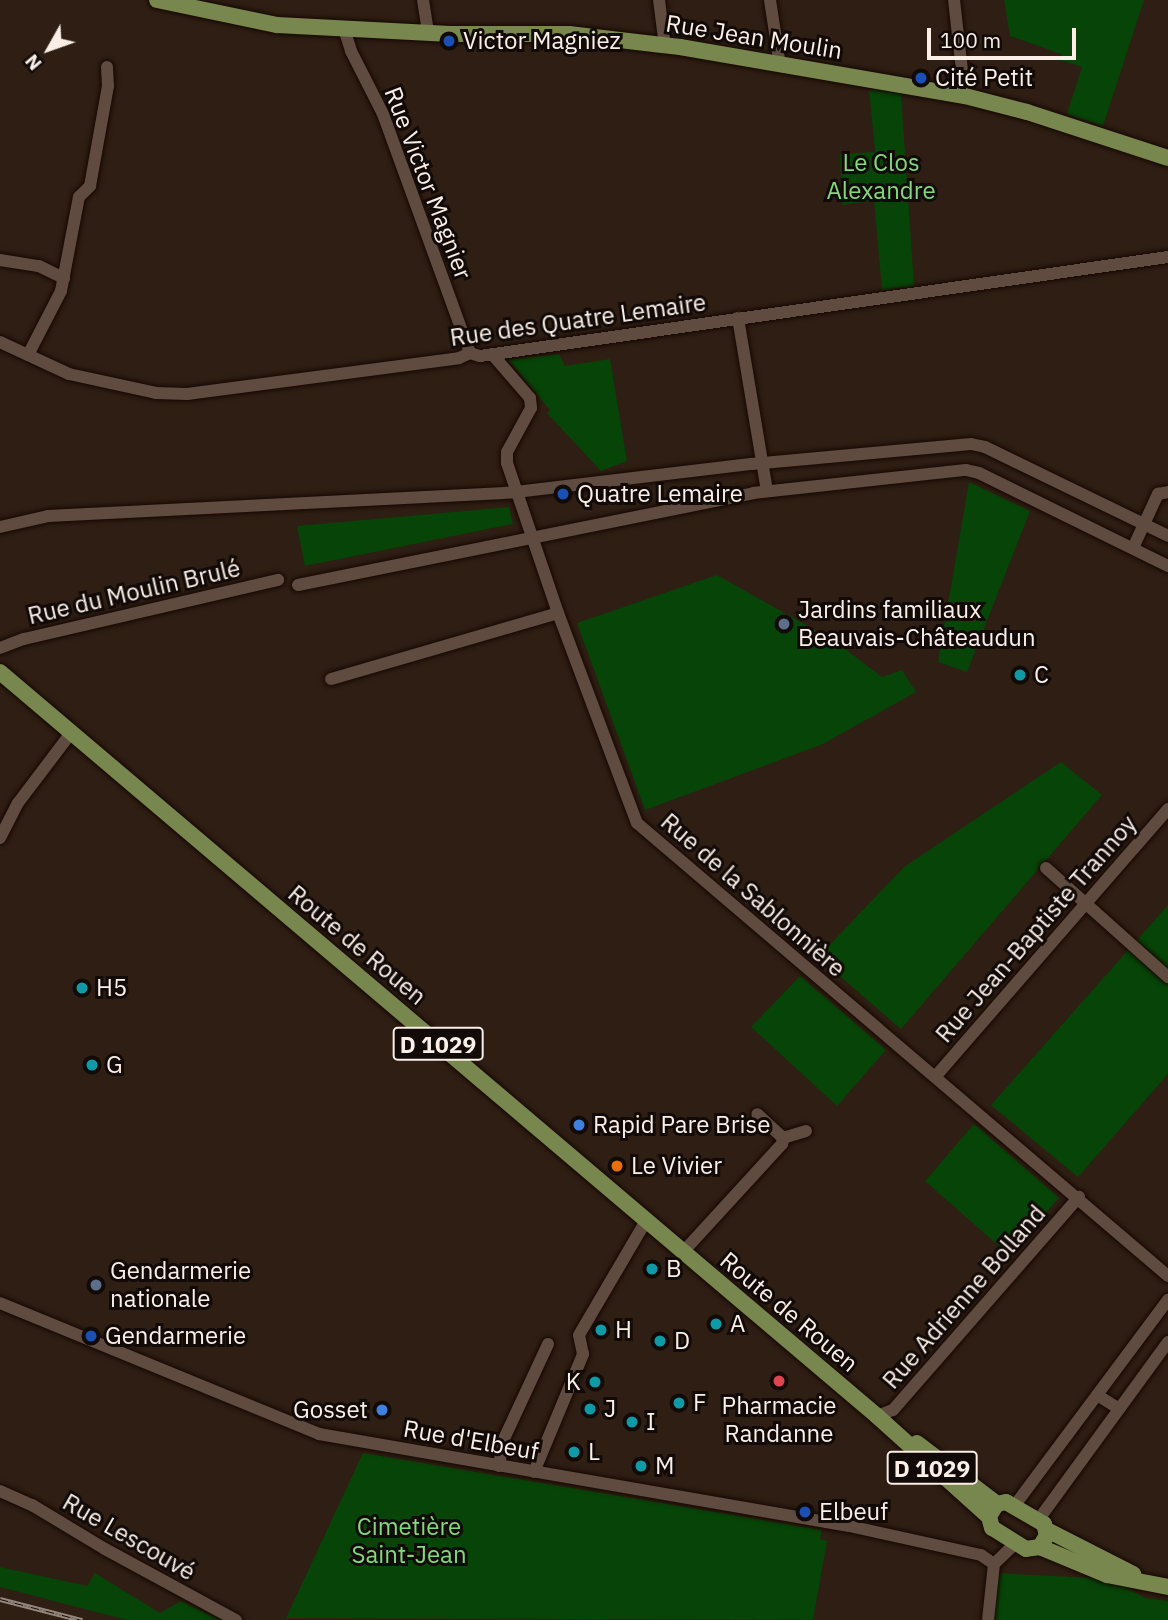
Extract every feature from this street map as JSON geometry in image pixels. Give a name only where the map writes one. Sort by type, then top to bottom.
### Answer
[{"type":"main road","name":"Rue Jean Moulin","points":[[157,0],[278,25],[428,32],[569,34],[665,46],[965,96],[1027,112],[1168,158]]},
{"type":"main road","name":"Route de Rouen","points":[[0,672],[877,1416],[946,1462],[993,1511],[997,1533],[1015,1544]]},
{"type":"main road","points":[[993,1511],[1006,1502],[1015,1505],[1043,1525],[1163,1586]]},
{"type":"main road","points":[[1040,1547],[1043,1525]]},
{"type":"main road","points":[[1015,1544],[1032,1550],[1040,1547],[1107,1575],[1163,1586]]},
{"type":"street","points":[[423,0],[428,32]]},
{"type":"street","points":[[659,0],[665,46]]},
{"type":"street","points":[[770,0],[780,65]]},
{"type":"street","points":[[954,0],[965,96]]},
{"type":"street","name":"Rue Victor Magnier","points":[[344,29],[351,51],[383,114],[470,353]]},
{"type":"street","points":[[27,355],[61,291],[79,197],[90,186],[108,86],[107,67]]},
{"type":"street","name":"Rue des Quatre Lemaire","points":[[0,342],[69,374],[111,386],[156,393],[187,394],[459,358],[470,353],[480,356],[1168,257]]},
{"type":"street","points":[[0,260],[38,266],[64,278]]},
{"type":"street","points":[[738,318],[767,491]]},
{"type":"street","name":"Rue de la Sablonnière","points":[[492,354],[495,362],[530,398],[531,408],[507,452],[507,463],[531,539],[637,823],[1079,1197],[1168,1276]]},
{"type":"street","points":[[0,527],[48,516],[516,492],[762,463],[971,444],[985,447],[1168,536]]},
{"type":"street","points":[[298,585],[767,491],[966,470],[979,473],[1168,566]]},
{"type":"street","points":[[1133,548],[1158,494],[1168,492]]},
{"type":"street","name":"Rue du Moulin Brulé","points":[[0,648],[24,639],[278,580]]},
{"type":"street","points":[[331,679],[558,613]]},
{"type":"street","points":[[0,838],[18,803],[71,733]]},
{"type":"street","name":"Rue Jean-Baptiste Trannoy","points":[[935,1077],[1168,809]]},
{"type":"street","points":[[1046,868],[1168,977]]},
{"type":"street","points":[[757,1114],[783,1138]]},
{"type":"street","points":[[783,1138],[806,1131]]},
{"type":"street","points":[[683,1252],[782,1144],[783,1138]]},
{"type":"street","name":"Rue Adrienne Bolland","points":[[877,1416],[893,1410],[1079,1197]]},
{"type":"street","points":[[534,1472],[583,1354],[579,1335],[646,1221]]},
{"type":"street","points":[[1015,1505],[1168,1300]]},
{"type":"street","name":"Rue d'Elbeuf","points":[[0,1303],[319,1434],[896,1535],[981,1555],[994,1564]]},
{"type":"street","points":[[1043,1525],[1119,1409],[1168,1342]]},
{"type":"street","points":[[499,1466],[503,1441],[548,1344]]},
{"type":"street","points":[[1097,1395],[1119,1409]]},
{"type":"street","name":"Rue Lescouvé","points":[[0,1491],[32,1505],[104,1549],[236,1620]]},
{"type":"street","points":[[988,1620],[994,1564],[1015,1544]]},
{"type":"green space","points":[[1004,0],[1144,0],[1103,126],[1067,114],[1082,67],[1060,60],[1061,54],[1010,36]]},
{"type":"green space","name":"Le Clos Alexandre","points":[[869,89],[901,93],[914,286],[882,290],[874,201],[842,205],[840,154],[875,152]]},
{"type":"green space","points":[[559,354],[565,366],[610,359],[627,461],[601,471],[547,413],[550,410],[509,360]]},
{"type":"green space","points":[[969,482],[1030,511],[967,672],[938,662]]},
{"type":"green space","points":[[509,507],[513,524],[305,566],[297,526]]},
{"type":"green space","points":[[717,575],[836,642],[882,677],[902,670],[916,692],[823,744],[645,810],[577,623]]},
{"type":"green space","points":[[1061,762],[1102,795],[901,1029],[818,957],[904,867]]},
{"type":"green space","points":[[1168,905],[1168,1074],[1078,1177],[991,1105]]},
{"type":"green space","points":[[800,976],[886,1050],[837,1106],[751,1027]]},
{"type":"green space","points":[[974,1124],[1059,1198],[1009,1255],[925,1181]]},
{"type":"green space","name":"Cimetière Saint-Jean","points":[[363,1453],[822,1530],[820,1539],[827,1541],[813,1620],[286,1618]]},
{"type":"green space","points":[[0,1567],[87,1586],[95,1573],[160,1613],[181,1601],[220,1620],[127,1620],[0,1587]]},
{"type":"green space","points":[[999,1573],[1111,1579],[1145,1598],[1168,1601],[1168,1620],[992,1620]]},
{"type":"railway","points":[[0,1599],[82,1620]]},
{"type":"place","name":"Victor Magniez","points":[[449,41]]},
{"type":"place","name":"Cité Petit","points":[[921,78]]},
{"type":"place","name":"Quatre Lemaire","points":[[563,494]]},
{"type":"place","name":"Jardins familiaux Beauvais-Châteaudun","points":[[784,624]]},
{"type":"place","name":"C","points":[[1020,675]]},
{"type":"place","name":"H5","points":[[82,988]]},
{"type":"place","name":"G","points":[[92,1065]]},
{"type":"place","name":"Rapid Pare Brise","points":[[579,1125]]},
{"type":"place","name":"Le Vivier","points":[[617,1166]]},
{"type":"place","name":"B","points":[[652,1269]]},
{"type":"place","name":"Gendarmerie nationale","points":[[96,1285]]},
{"type":"place","name":"A","points":[[716,1324]]},
{"type":"place","name":"H","points":[[601,1330]]},
{"type":"place","name":"Gendarmerie","points":[[91,1336]]},
{"type":"place","name":"D","points":[[660,1341]]},
{"type":"place","name":"Pharmacie Randanne","points":[[779,1381]]},
{"type":"place","name":"K","points":[[595,1382]]},
{"type":"place","name":"F","points":[[679,1403]]},
{"type":"place","name":"J","points":[[590,1409]]},
{"type":"place","name":"Gosset","points":[[382,1410]]},
{"type":"place","name":"I","points":[[632,1422]]},
{"type":"place","name":"L","points":[[574,1452]]},
{"type":"place","name":"M","points":[[641,1466]]},
{"type":"place","name":"Elbeuf","points":[[805,1512]]}]
